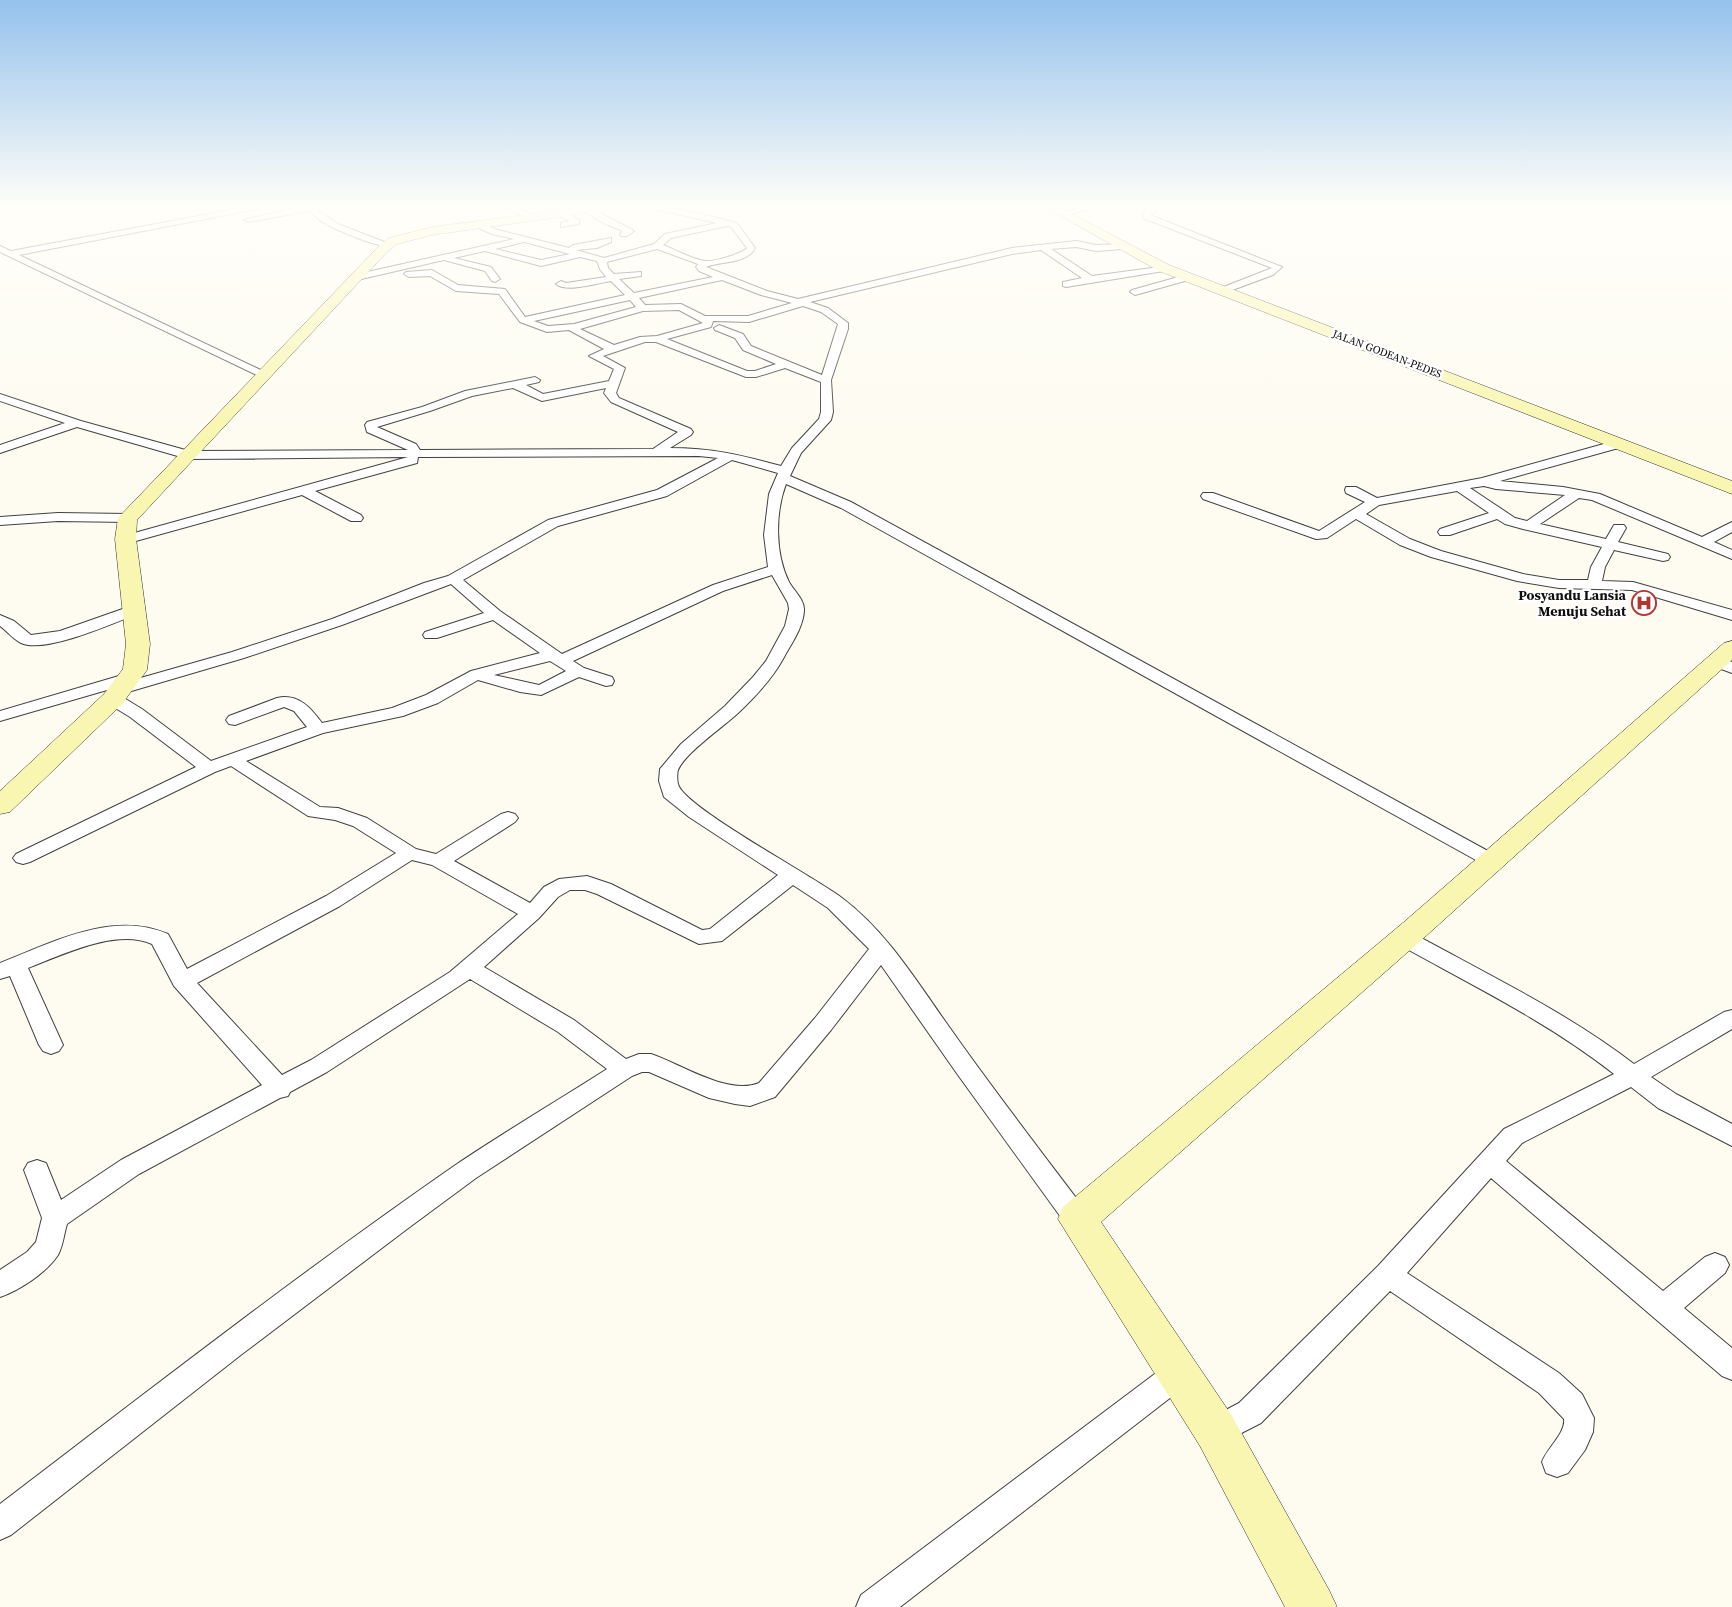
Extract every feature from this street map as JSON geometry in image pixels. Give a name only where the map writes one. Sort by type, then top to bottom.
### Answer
[{"type":"street","points":[[66,281],[263,375]]},
{"type":"street","points":[[0,806],[122,688],[135,670],[138,644],[124,528],[128,518],[353,281]]},
{"type":"street","points":[[445,281],[456,288],[502,291],[523,320],[547,329],[574,327],[643,308],[680,307],[709,322],[707,325],[657,339],[644,339],[594,356],[620,368],[610,393],[615,400],[687,432],[654,454]]},
{"type":"street","points":[[561,284],[566,286],[596,281]]},
{"type":"street","points":[[617,281],[643,308]]},
{"type":"street","points":[[523,320],[595,303],[706,281]]},
{"type":"street","points":[[734,281],[769,295],[803,302],[836,317],[843,323],[843,329],[826,380],[827,412],[825,420],[796,451],[776,494],[771,535],[776,569],[783,584],[796,602],[797,614],[793,626],[773,662],[759,682],[731,710],[705,730],[669,769],[668,781],[671,793],[696,813],[835,903],[881,949],[966,1069],[1077,1219],[1216,1431],[1312,1607]]},
{"type":"street","points":[[704,318],[749,319],[803,302],[889,281]]},
{"type":"street","points":[[1066,284],[1080,281]]},
{"type":"street","points":[[1135,292],[1174,281]]},
{"type":"street","name":"JALAN GODEAN-PEDES","points":[[1199,281],[1732,488]]},
{"type":"street","points":[[1224,290],[1248,281]]},
{"type":"street","points":[[574,327],[573,329],[613,349]]},
{"type":"street","points":[[719,328],[738,336],[747,348],[826,380]]},
{"type":"street","points":[[657,339],[746,374],[756,374],[786,364]]},
{"type":"street","points":[[422,454],[412,447],[371,429],[371,425],[426,409],[469,393],[535,380]]},
{"type":"street","points":[[515,384],[542,398],[615,383]]},
{"type":"street","points":[[0,397],[188,455],[654,454],[699,452],[731,456],[784,474],[846,505],[1490,860]]},
{"type":"street","points":[[0,449],[77,422]]},
{"type":"street","points":[[1208,496],[1318,536],[1358,514],[1375,502],[1484,482],[1618,444]]},
{"type":"street","points":[[125,540],[305,491],[412,460],[422,454]]},
{"type":"street","points":[[0,716],[122,688],[238,655],[337,622],[428,586],[453,579],[553,523],[662,493],[731,456]]},
{"type":"street","points":[[1484,482],[1510,487],[1578,493],[1595,497],[1732,555]]},
{"type":"street","points":[[1458,486],[1498,514],[1528,526],[1663,557]]},
{"type":"street","points":[[1351,490],[1375,502]]},
{"type":"street","points":[[305,491],[356,518]]},
{"type":"street","points":[[1528,526],[1578,493]]},
{"type":"street","points":[[1358,514],[1405,542],[1436,554],[1522,578],[1547,583],[1618,584],[1647,589],[1732,614]]},
{"type":"street","points":[[1445,532],[1498,514]]},
{"type":"street","points":[[0,521],[58,517],[128,518]]},
{"type":"street","points":[[1704,542],[1732,526]]},
{"type":"street","points":[[1594,584],[1598,567],[1619,528]]},
{"type":"street","points":[[23,858],[209,768],[318,729],[397,712],[432,698],[477,674],[557,658],[718,588],[776,569]]},
{"type":"street","points":[[453,579],[496,614],[557,658],[578,671],[606,681]]},
{"type":"street","points":[[0,620],[8,622],[25,639],[33,640],[76,631],[134,610]]},
{"type":"street","points":[[431,635],[496,614]]},
{"type":"street","points":[[1077,1219],[1404,938],[1490,860],[1727,659]]},
{"type":"street","points":[[477,674],[520,687],[541,690],[578,671]]},
{"type":"street","points":[[122,688],[136,713],[209,768]]},
{"type":"street","points":[[235,720],[283,702],[298,704],[318,729]]},
{"type":"street","points":[[233,760],[315,812],[338,814],[360,822],[409,853],[439,861],[532,913]]},
{"type":"street","points":[[439,861],[508,818]]},
{"type":"street","points":[[182,980],[333,901],[396,863],[409,853]]},
{"type":"street","points":[[56,1218],[130,1167],[280,1089],[458,977],[532,913],[551,892],[566,884],[587,883],[604,889],[699,936],[707,937],[715,936],[792,875]]},
{"type":"street","points":[[51,1046],[8,968],[64,946],[111,934],[139,932],[160,939],[182,980],[280,1089]]},
{"type":"street","points":[[1404,938],[1554,1022],[1602,1052],[1667,1102],[1732,1136]]},
{"type":"street","points":[[0,1524],[232,1345],[398,1221],[467,1171],[624,1070],[639,1063],[651,1063],[726,1093],[750,1097],[767,1090],[823,1024],[881,949]]},
{"type":"street","points":[[469,968],[566,1026],[624,1070]]},
{"type":"street","points":[[1216,1431],[1250,1413],[1388,1275],[1513,1136],[1607,1086],[1633,1076],[1732,1018]]},
{"type":"street","points":[[1490,1162],[1732,1366]]},
{"type":"street","points":[[0,1285],[37,1260],[48,1247],[56,1218],[37,1170]]},
{"type":"street","points":[[1664,1307],[1715,1265]]},
{"type":"street","points":[[1388,1275],[1549,1383],[1572,1404],[1579,1419],[1579,1431],[1557,1462]]},
{"type":"street","points":[[873,1607],[1178,1374]]},
{"type":"place","name":"Posyandu Lansia Menuju Sehat","points":[[1644,603]]}]
